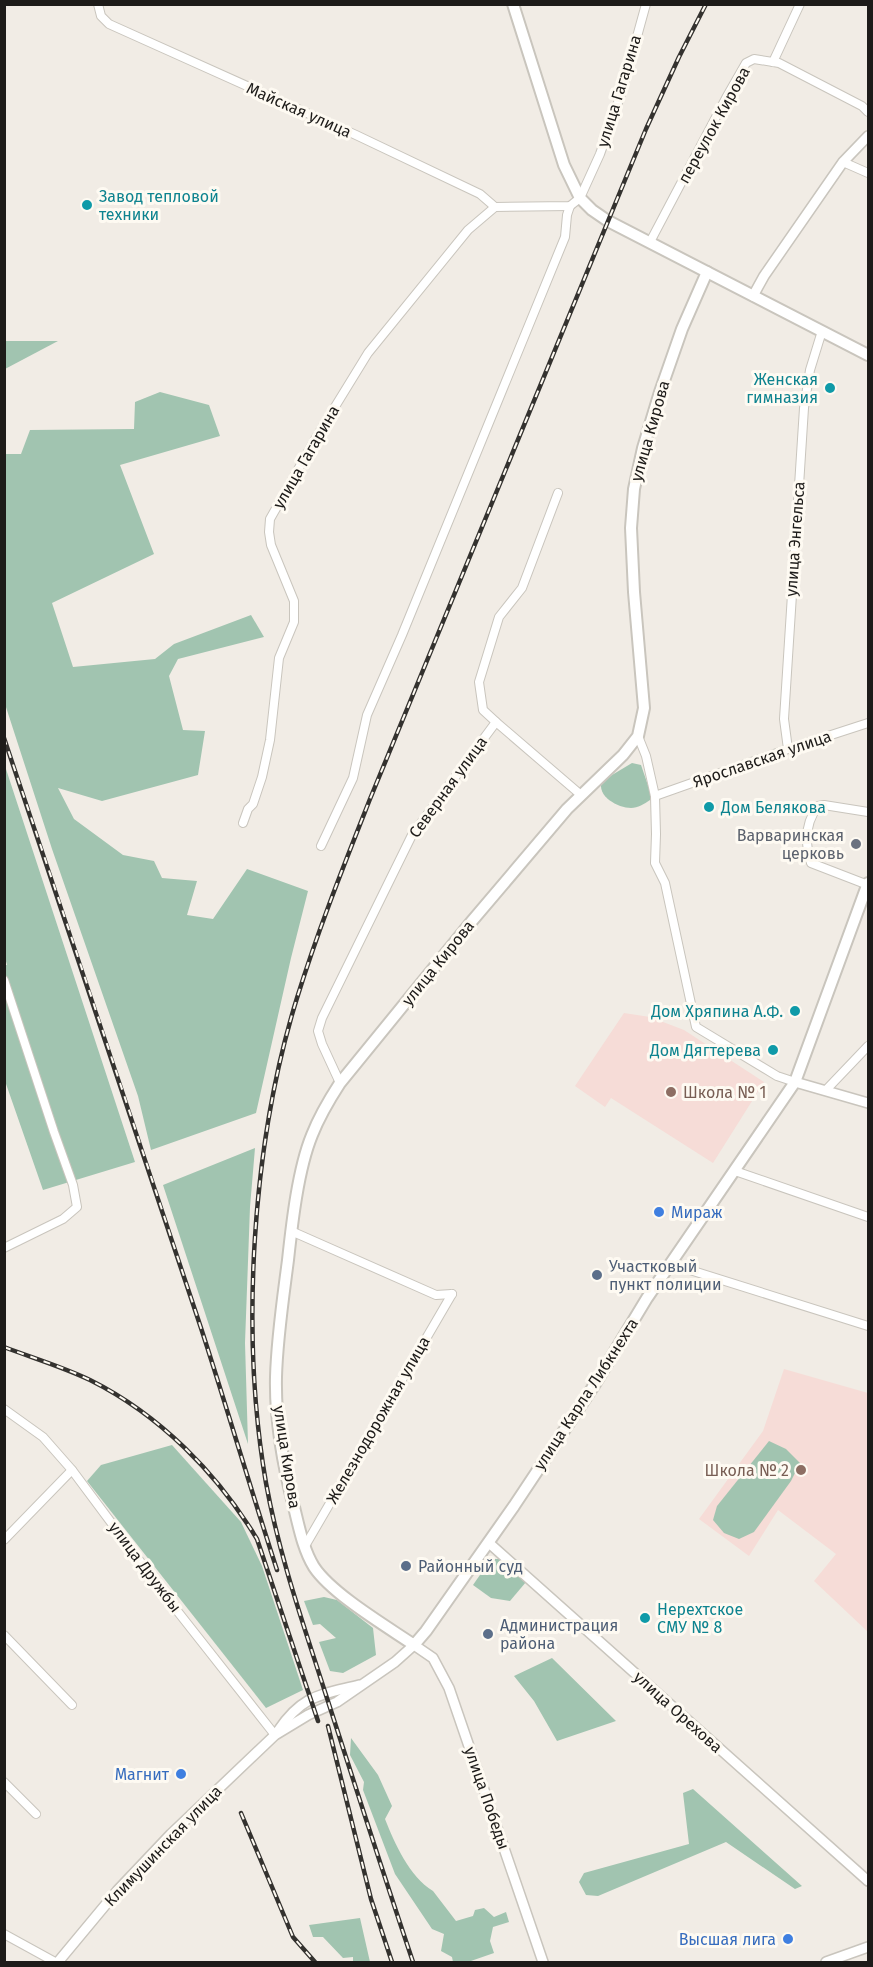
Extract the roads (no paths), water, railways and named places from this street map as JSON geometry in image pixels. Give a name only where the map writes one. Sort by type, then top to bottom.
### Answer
[{"type":"main road","points":[[513,4],[564,165],[580,198],[600,216],[868,355]]},
{"type":"main road","name":"улица Кирова","points":[[414,1645],[336,1590],[315,1568],[305,1546],[289,1487],[279,1431],[276,1378],[280,1318],[291,1231],[303,1166],[311,1136],[340,1083],[472,921],[581,795],[623,755],[638,736],[644,708],[631,528],[634,489],[643,448],[660,392],[682,329],[707,272]]},
{"type":"main road","name":"улица Карла Либкнехта","points":[[414,1645],[489,1543],[595,1384],[639,1312],[795,1082],[868,884]]},
{"type":"street","name":"Майская улица","points":[[98,4],[101,16],[109,24],[356,135],[480,194],[495,207]]},
{"type":"street","name":"улица Гагарина","points":[[570,206],[580,198],[600,154],[622,91],[646,4]]},
{"type":"street","points":[[773,62],[800,4]]},
{"type":"street","name":"переулок Кирова","points":[[650,242],[746,63],[754,59],[773,62],[842,95],[868,112]]},
{"type":"street","points":[[753,296],[764,276],[843,162],[868,136]]},
{"type":"street","points":[[843,162],[868,173]]},
{"type":"street","points":[[321,846],[353,778],[367,715],[565,237],[570,206],[495,207]]},
{"type":"street","name":"улица Гагарина","points":[[243,823],[248,809],[253,804],[262,777],[270,741],[279,658],[294,622],[294,601],[271,545],[270,519],[368,353],[468,230],[495,207]]},
{"type":"street","name":"улица Энгельса","points":[[788,749],[784,719],[804,408],[810,370],[822,331]]},
{"type":"street","name":"Северная улица","points":[[340,1083],[318,1031],[322,1018],[412,835],[496,722],[483,710],[479,682],[499,617],[522,588],[558,493]]},
{"type":"street","points":[[496,722],[581,795]]},
{"type":"street","name":"Ярославская улица","points":[[655,796],[868,723]]},
{"type":"street","points":[[638,736],[646,756],[655,796],[655,863],[665,883],[696,1027],[777,1076],[868,1103]]},
{"type":"street","points":[[868,812],[818,806],[813,812],[806,839],[811,863],[868,884]]},
{"type":"street","points":[[4,980],[73,1185],[77,1207],[63,1219],[4,1248]]},
{"type":"street","points":[[826,1090],[868,1046]]},
{"type":"street","points":[[735,1171],[868,1217]]},
{"type":"street","name":"Железнодорожная улица","points":[[291,1231],[436,1295],[452,1294],[305,1546]]},
{"type":"street","points":[[671,1264],[868,1326]]},
{"type":"street","name":"улица Дружбы","points":[[4,1408],[42,1437],[72,1470],[275,1735]]},
{"type":"street","points":[[4,1540],[72,1470]]},
{"type":"street","name":"улица Орехова","points":[[489,1543],[868,1881]]},
{"type":"street","points":[[4,1635],[72,1705]]},
{"type":"street","name":"Климушинская улица","points":[[275,1735],[308,1715],[338,1702],[367,1683],[414,1645]]},
{"type":"street","name":"улица Победы","points":[[414,1645],[433,1658],[449,1688],[543,1962]]},
{"type":"street","name":"Климушинская улица","points":[[56,1962],[117,1891],[171,1834],[275,1735],[290,1713],[311,1698],[367,1683]]},
{"type":"street","points":[[4,1782],[36,1814]]},
{"type":"street","points":[[4,1934],[56,1962]]},
{"type":"street","points":[[826,1962],[868,1947]]},
{"type":"railway","points":[[413,1962],[292,1589],[266,1483],[258,1425],[253,1302],[255,1239],[270,1114],[282,1054],[297,998],[322,923],[360,824],[646,129],[706,4]]},
{"type":"railway","points":[[4,738],[201,1328],[277,1570]]},
{"type":"railway","points":[[4,1347],[80,1375],[116,1394],[163,1428],[185,1448],[224,1491],[257,1539],[318,1721]]},
{"type":"railway","points":[[328,1726],[371,1899],[392,1962]]},
{"type":"railway","points":[[241,1813],[293,1937],[315,1962]]},
{"type":"place","name":"Завод тепловой техники","points":[[87,205]]},
{"type":"place","name":"Женская гимназия","points":[[830,388]]},
{"type":"place","name":"Дом Белякова","points":[[709,807]]},
{"type":"place","name":"Варваринская церковь","points":[[856,844]]},
{"type":"place","name":"Дом Хряпина А.Ф.","points":[[795,1011]]},
{"type":"place","name":"Дом Дягтерева","points":[[773,1050]]},
{"type":"place","name":"Школа № 1","points":[[671,1092]]},
{"type":"place","name":"Мираж","points":[[659,1212]]},
{"type":"place","name":"Участковый пункт полиции","points":[[597,1275]]},
{"type":"place","name":"Школа № 2","points":[[801,1470]]},
{"type":"place","name":"Районный суд","points":[[406,1566]]},
{"type":"place","name":"Нерехтское СМУ № 8","points":[[645,1618]]},
{"type":"place","name":"Администрация района","points":[[488,1634]]},
{"type":"place","name":"Магнит","points":[[181,1774]]},
{"type":"place","name":"Высшая лига","points":[[788,1939]]}]
